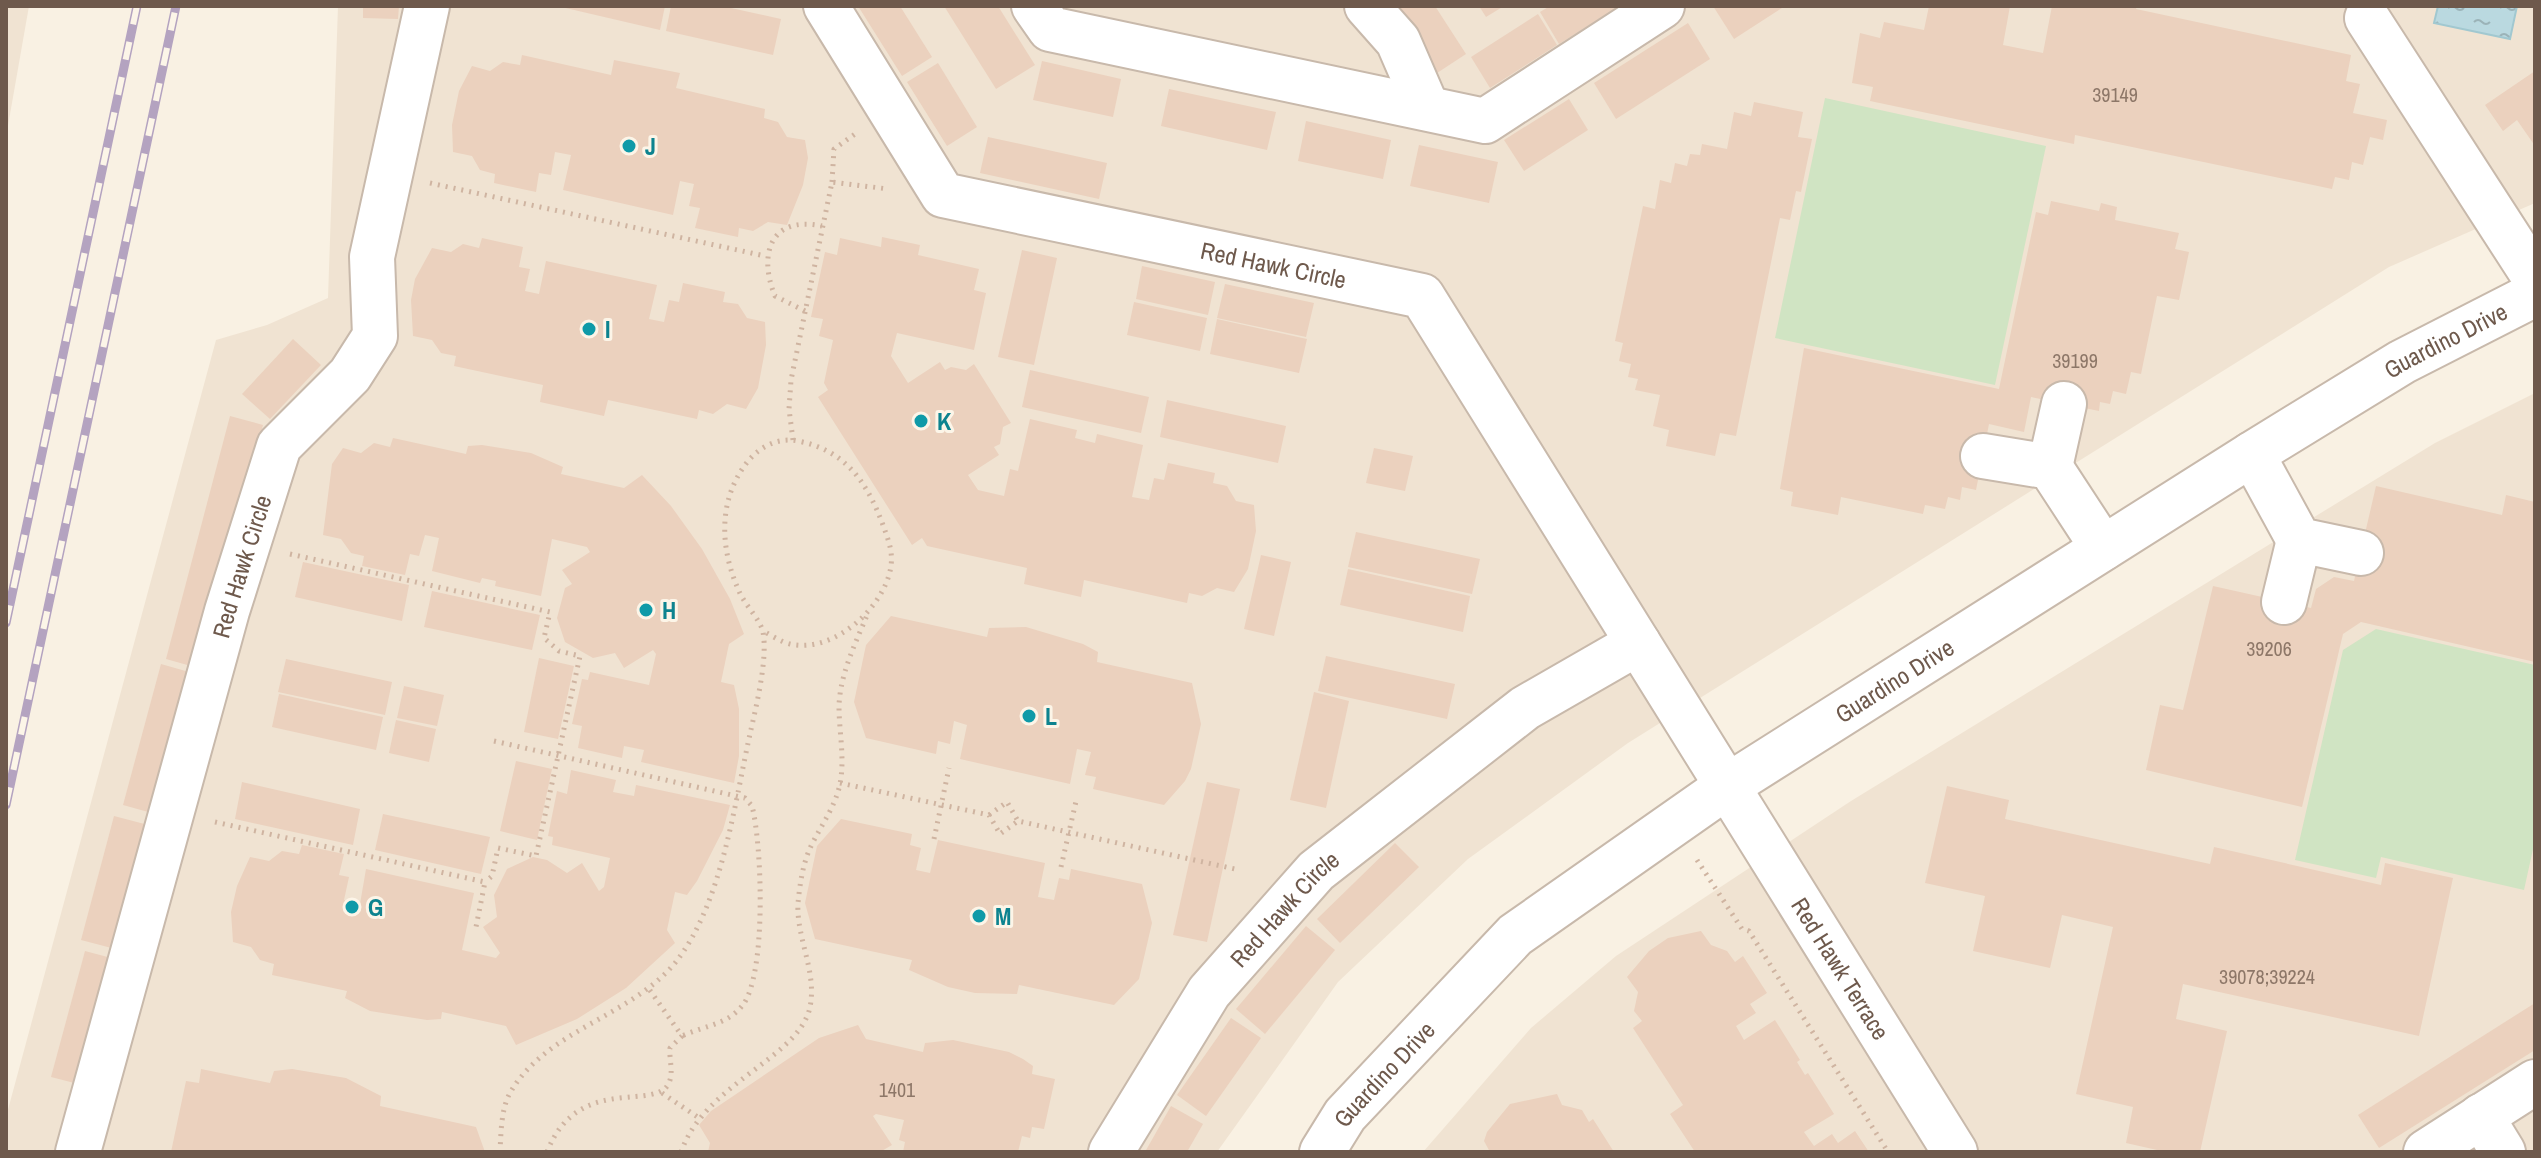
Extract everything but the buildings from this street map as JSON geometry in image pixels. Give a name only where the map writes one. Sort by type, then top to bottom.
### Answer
[{"type":"street","name":"Red Hawk Circle","points":[[78,1152],[248,544],[279,446],[350,375],[375,336],[372,257],[427,6]]},
{"type":"street","points":[[826,6],[943,195]]},
{"type":"street","points":[[1034,6],[1050,29],[1485,121],[1662,6]]},
{"type":"street","points":[[1367,6],[1398,41],[1427,108]]},
{"type":"street","points":[[2367,18],[2535,278]]},
{"type":"street","name":"Red Hawk Circle","points":[[943,195],[1422,296],[1726,787]]},
{"type":"street","name":"Guardino Drive","points":[[1322,1152],[1345,1115],[1515,935],[1726,787],[2252,454],[2402,362],[2535,294]]},
{"type":"street","points":[[2064,404],[2050,467],[2103,548]]},
{"type":"street","points":[[2252,454],[2299,540],[2284,602]]},
{"type":"street","points":[[1983,456],[2050,467]]},
{"type":"street","points":[[2299,540],[2361,553]]},
{"type":"street","name":"Red Hawk Circle","points":[[1111,1152],[1209,992],[1316,871],[1525,708],[1638,643]]},
{"type":"street","name":"Red Hawk Terrace","points":[[1726,787],[1955,1152]]},
{"type":"street","points":[[2426,1152],[2492,1134],[2535,1082]]},
{"type":"path","points":[[793,440],[789,409],[791,380],[832,182],[834,149],[891,111]]},
{"type":"path","points":[[390,174],[765,256]]},
{"type":"path","points":[[832,182],[943,195]]},
{"type":"path","points":[[805,311],[775,296],[766,275],[765,256],[784,230],[799,223],[822,226]]},
{"type":"path","points":[[681,1152],[699,1118],[728,1088],[789,1041],[801,1028],[809,1010],[812,992],[797,918],[804,864],[833,807],[840,783],[839,702],[844,674],[891,566],[891,548],[876,505],[866,486],[841,458],[824,448],[793,440],[780,441],[757,451],[741,470],[726,506],[725,544],[733,575],[751,614],[763,631],[790,644],[817,644],[843,632],[869,611]]},
{"type":"path","points":[[248,544],[550,612],[544,638],[559,651],[580,656],[536,856],[498,848],[492,876],[485,882],[476,927]]},
{"type":"path","points":[[500,1152],[509,1094],[533,1063],[649,989],[676,962],[699,922],[718,872],[737,797],[758,689],[763,631]]},
{"type":"path","points":[[494,741],[745,798],[754,816],[760,909],[751,993],[734,1015],[682,1036],[670,1048],[671,1079],[662,1093]]},
{"type":"path","points":[[934,839],[949,768]]},
{"type":"path","points":[[840,783],[989,815],[1007,802],[1018,821],[1235,869]]},
{"type":"path","points":[[1061,867],[1077,797]]},
{"type":"path","points":[[173,812],[485,882]]},
{"type":"path","points":[[989,815],[1000,834],[1018,821]]},
{"type":"path","points":[[1673,824],[1742,929],[1749,931],[1888,1152]]},
{"type":"path","points":[[649,989],[682,1036]]},
{"type":"path","points":[[547,1152],[564,1121],[592,1102],[662,1093],[699,1118]]},
{"type":"shaded area","points":[[6,6],[29,6],[6,137]]},
{"type":"shaded area","points":[[338,6],[2535,6],[2535,203],[2389,267],[1628,743],[1468,859],[1338,982],[1217,1152],[6,1152],[6,1117],[216,340],[267,325],[328,298]]},
{"type":"shaded area","points":[[2535,393],[2535,1152],[1423,1152],[1531,1028],[1616,956],[1851,801],[2435,443]]},
{"type":"green space","points":[[1825,98],[2046,146],[1995,385],[1775,338]]},
{"type":"green space","points":[[2376,629],[2535,665],[2535,840],[2524,890],[2381,857],[2376,878],[2295,860],[2343,650]]},
{"type":"water","points":[[2438,6],[2517,6],[2510,39],[2434,23]]},
{"type":"railway","points":[[6,623],[137,6]]},
{"type":"railway","points":[[6,805],[176,6]]},
{"type":"place","name":"J","points":[[629,146]]},
{"type":"place","name":"I","points":[[589,329]]},
{"type":"place","name":"K","points":[[921,421]]},
{"type":"place","name":"H","points":[[646,610]]},
{"type":"place","name":"L","points":[[1029,716]]},
{"type":"place","name":"G","points":[[352,907]]},
{"type":"place","name":"M","points":[[979,916]]}]
